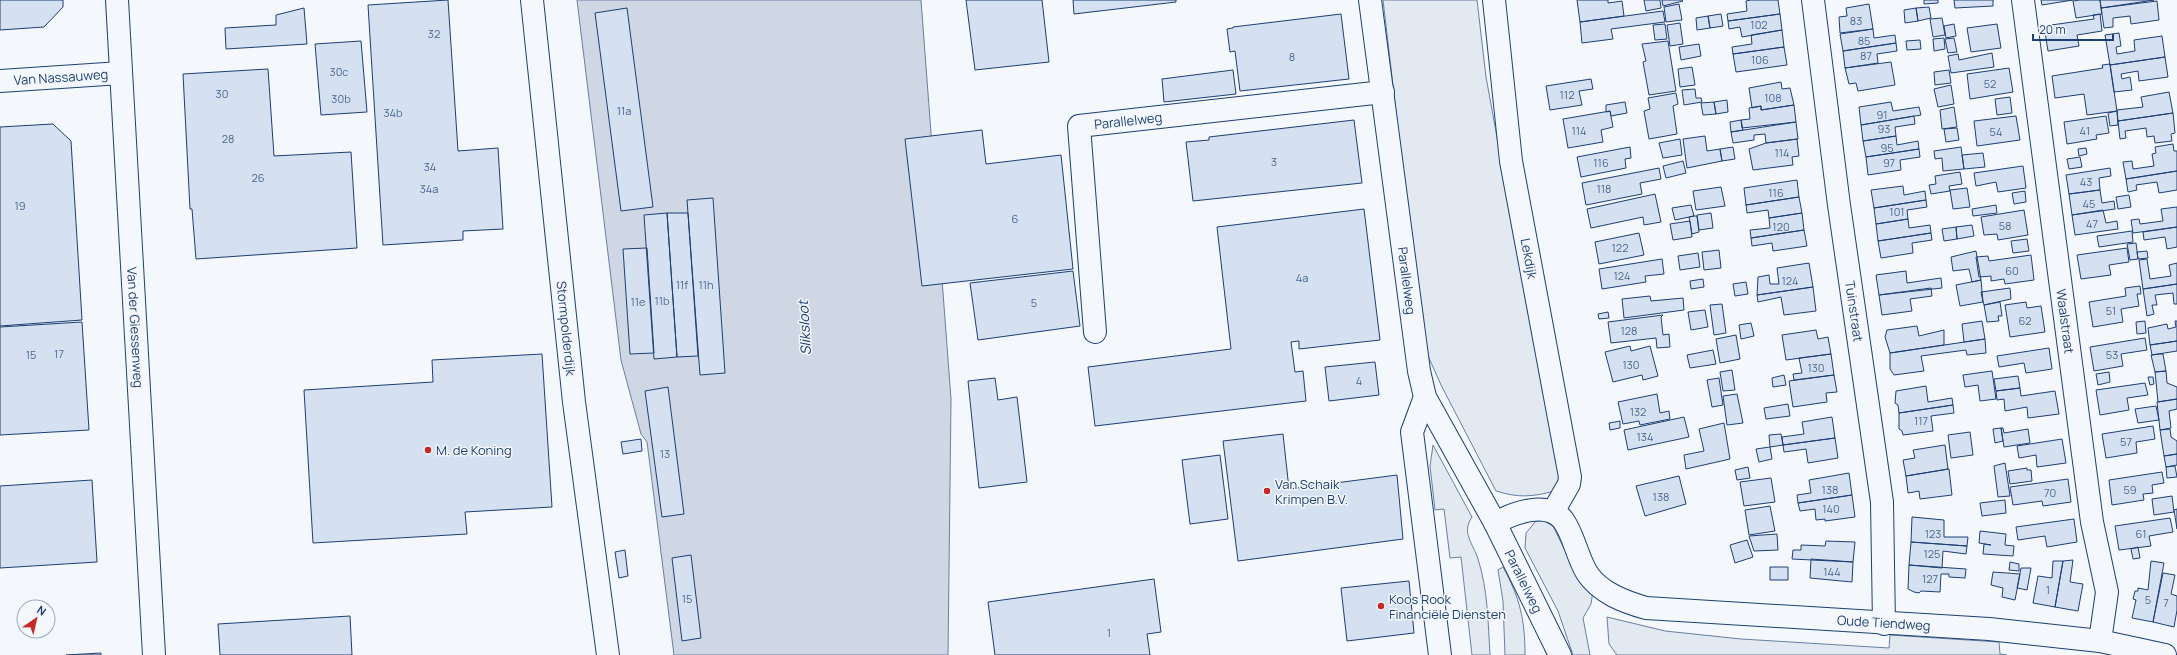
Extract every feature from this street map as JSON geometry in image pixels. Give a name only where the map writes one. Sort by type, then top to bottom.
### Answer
[{"type":"street","name":"Van der Giessenweg","points":[[117,0],[154,655]]},
{"type":"street","name":"Stormpolderdijk","points":[[532,0],[574,402],[608,655]]},
{"type":"street","name":"Parallelweg","points":[[1370,0],[1419,370],[1425,398],[1495,523],[1554,649]]},
{"type":"street","name":"Lekdijk","points":[[1494,0],[1511,161],[1570,476],[1569,484],[1553,512]]},
{"type":"street","name":"Tuinstraat","points":[[1813,0],[1839,206],[1882,502],[1884,624]]},
{"type":"street","name":"Waalstraat","points":[[2023,0],[2092,522],[2107,592],[2100,641]]},
{"type":"street","name":"Van Nassauweg","points":[[0,80],[121,73]]},
{"type":"street","name":"Parallelweg","points":[[1095,332],[1079,126],[1383,92]]},
{"type":"street","points":[[1425,398],[1412,432],[1440,655]]},
{"type":"street","points":[[1495,523],[1508,516],[1526,511],[1544,509],[1553,512]]},
{"type":"street","name":"Oude Tiendweg","points":[[1553,512],[1563,520],[1588,574],[1604,590],[1628,603],[1646,608],[1884,624],[1988,629],[2100,641],[2165,655]]},
{"type":"shaded area","points":[[1383,0],[1477,0],[1486,77],[1559,477],[1555,491],[1539,495],[1518,496],[1496,491],[1441,385],[1425,349]]},
{"type":"shaded area","points":[[1433,445],[1472,517],[1469,523],[1468,533],[1478,559],[1484,583],[1490,655],[1472,655],[1461,557],[1450,558],[1444,509],[1435,510],[1430,466]]},
{"type":"shaded area","points":[[1536,521],[1544,521],[1553,526],[1569,559],[1593,591],[1591,604],[1583,618],[1590,655],[1573,655],[1558,611],[1525,548],[1526,533]]},
{"type":"shaded area","points":[[1503,567],[1514,589],[1523,620],[1525,655],[1505,655],[1503,601],[1498,570]]},
{"type":"shaded area","points":[[1607,617],[1665,631],[1741,639],[1889,648],[1890,635],[1999,642],[2000,654],[2007,655],[1617,655],[1609,644]]},
{"type":"water","name":"Sliksloot","points":[[577,0],[921,0],[951,399],[948,655],[674,655],[647,442],[641,434],[621,360]]},
{"type":"building","points":[[0,0],[63,0],[63,7],[44,27],[0,30]]},
{"type":"building","points":[[448,0],[458,151],[498,148],[503,229],[463,231],[463,240],[383,245],[368,5]]},
{"type":"building","points":[[966,0],[1042,0],[1049,62],[975,70]]},
{"type":"building","points":[[1073,0],[1176,0],[1176,2],[1074,14]]},
{"type":"building","points":[[1577,0],[1608,0],[1608,3],[1622,1],[1624,16],[1580,22]]},
{"type":"building","points":[[1644,0],[1660,0],[1661,8],[1646,11]]},
{"type":"building","points":[[1662,0],[1682,0],[1683,1],[1663,6]]},
{"type":"building","points":[[1778,0],[1780,14],[1728,21],[1727,14],[1747,11],[1746,1]]},
{"type":"building","points":[[1924,0],[1938,0],[1938,3],[1924,4]]},
{"type":"building","points":[[1954,0],[1993,0],[1993,6],[1955,8]]},
{"type":"building","points":[[2041,0],[2073,0],[2042,5]]},
{"type":"building","points":[[2100,0],[2102,14],[2076,18],[2073,1]]},
{"type":"building","points":[[2100,0],[2154,0],[2101,8]]},
{"type":"building","points":[[2157,1],[2159,20],[2131,24],[2130,16],[2113,18],[2113,27],[2104,28],[2101,8]]},
{"type":"building","points":[[1679,4],[1682,20],[1666,22],[1664,7]]},
{"type":"building","points":[[1869,4],[1873,29],[1840,33],[1839,17],[1847,16],[1846,8]]},
{"type":"building","points":[[1929,7],[1931,18],[1918,21],[1916,8]]},
{"type":"building","points":[[304,8],[307,44],[226,49],[225,28],[276,25],[276,15]]},
{"type":"building","points":[[627,8],[653,207],[621,211],[595,13]]},
{"type":"building","points":[[1916,8],[1918,21],[1905,23],[1904,10]]},
{"type":"building","points":[[1663,11],[1665,22],[1611,29],[1613,39],[1582,43],[1580,22]]},
{"type":"building","points":[[1341,14],[1349,79],[1240,91],[1235,51],[1230,52],[1227,29],[1233,27]]},
{"type":"building","points":[[1721,14],[1723,26],[1710,28],[1708,16]]},
{"type":"building","points":[[1780,14],[1782,30],[1742,37],[1740,27],[1729,29],[1728,21]]},
{"type":"building","points":[[2100,14],[2102,31],[2077,35],[2079,46],[2048,51],[2044,26],[2094,19],[2093,15]]},
{"type":"building","points":[[1708,16],[1710,28],[1697,30],[1696,18]]},
{"type":"building","points":[[1942,18],[1945,35],[1933,37],[1930,19]]},
{"type":"building","points":[[1680,23],[1683,44],[1670,46],[1667,25]]},
{"type":"building","points":[[1665,24],[1667,39],[1655,40],[1653,25]]},
{"type":"building","points":[[1954,24],[1956,36],[1946,38],[1944,26]]},
{"type":"building","points":[[1997,24],[2001,48],[1971,52],[1967,28]]},
{"type":"building","points":[[1873,29],[1874,38],[1895,35],[1896,43],[1843,51],[1840,34]]},
{"type":"building","points":[[1782,30],[1784,47],[1733,54],[1732,47],[1752,44],[1751,35]]},
{"type":"building","points":[[2119,33],[2121,46],[2116,47],[2117,54],[2135,51],[2134,40],[2162,36],[2165,57],[2110,65],[2105,35]]},
{"type":"building","points":[[1944,38],[1945,49],[1934,51],[1933,39]]},
{"type":"building","points":[[1954,38],[1957,52],[1948,53],[1945,39]]},
{"type":"building","points":[[1920,40],[1921,49],[1907,50],[1906,41]]},
{"type":"building","points":[[361,41],[367,112],[321,115],[315,44]]},
{"type":"building","points":[[1668,41],[1676,91],[1649,95],[1643,62],[1646,61],[1642,44]]},
{"type":"building","points":[[1896,43],[1897,51],[1877,54],[1878,63],[1845,68],[1843,51]]},
{"type":"building","points":[[1699,44],[1701,56],[1681,60],[1679,47]]},
{"type":"building","points":[[1784,47],[1787,65],[1736,72],[1733,54]]},
{"type":"building","points":[[1992,53],[1994,67],[1951,73],[1948,56],[1958,54],[1959,60]]},
{"type":"building","points":[[2165,57],[2168,77],[2139,81],[2138,71],[2121,74],[2122,79],[2130,77],[2132,90],[2114,92],[2110,65]]},
{"type":"building","points":[[1891,62],[1895,85],[1858,91],[1856,83],[1849,84],[1845,68]]},
{"type":"building","points":[[2110,64],[2117,111],[2087,115],[2084,94],[2055,98],[2052,76],[2103,68],[2102,65]]},
{"type":"building","points":[[1692,67],[1695,85],[1680,87],[1678,69]]},
{"type":"building","points":[[2009,68],[2013,92],[1970,99],[1967,74]]},
{"type":"building","points":[[268,69],[274,156],[351,152],[357,248],[196,259],[192,209],[190,209],[183,74]]},
{"type":"building","points":[[1233,70],[1236,94],[1164,102],[1162,79]]},
{"type":"building","points":[[1949,70],[1951,83],[1935,85],[1934,72]]},
{"type":"building","points":[[1591,79],[1593,89],[1579,91],[1582,105],[1550,110],[1546,86]]},
{"type":"building","points":[[1781,82],[1782,89],[1790,88],[1794,105],[1761,110],[1761,106],[1752,108],[1749,88]]},
{"type":"building","points":[[1951,85],[1954,104],[1938,107],[1934,89]]},
{"type":"building","points":[[1695,89],[1696,98],[1701,98],[1702,102],[1684,105],[1682,90]]},
{"type":"building","points":[[2169,92],[2173,113],[2118,121],[2117,110],[2143,107],[2141,97]]},
{"type":"building","points":[[1676,93],[1678,104],[1673,106],[1677,134],[1649,139],[1644,111],[1650,109],[1648,98]]},
{"type":"building","points":[[2010,97],[2012,113],[1997,115],[1995,99]]},
{"type":"building","points":[[1727,100],[1728,112],[1716,114],[1714,102]]},
{"type":"building","points":[[1625,102],[1627,113],[1611,116],[1610,111],[1606,112],[1606,105]]},
{"type":"building","points":[[1714,102],[1716,114],[1703,115],[1701,103]]},
{"type":"building","points":[[1891,102],[1893,111],[1919,107],[1921,115],[1861,125],[1859,107]]},
{"type":"building","points":[[1794,105],[1796,122],[1742,128],[1741,120],[1750,119],[1749,108],[1761,106],[1761,110]]},
{"type":"building","points":[[1954,107],[1957,127],[1942,129],[1940,110]]},
{"type":"building","points":[[1610,111],[1613,127],[1601,130],[1603,142],[1568,148],[1563,119]]},
{"type":"building","points":[[2117,111],[2118,125],[2110,126],[2108,113]]},
{"type":"building","points":[[2173,113],[2175,133],[2171,134],[2172,141],[2155,143],[2154,136],[2147,137],[2146,128],[2125,131],[2126,138],[2120,139],[2118,121]]},
{"type":"building","points":[[1914,116],[1915,124],[1895,127],[1896,136],[1863,141],[1861,125]]},
{"type":"building","points":[[2016,116],[2020,140],[1977,146],[1974,121]]},
{"type":"building","points":[[2106,116],[2109,133],[2096,135],[2097,139],[2067,144],[2064,122]]},
{"type":"building","points":[[1354,120],[1362,183],[1193,201],[1186,142],[1209,140],[1209,137]]},
{"type":"building","points":[[1741,120],[1743,130],[1731,132],[1730,122]]},
{"type":"building","points":[[1796,122],[1798,139],[1766,143],[1765,134],[1754,135],[1754,140],[1733,143],[1731,132]]},
{"type":"building","points":[[53,124],[71,141],[82,320],[0,326],[0,127]]},
{"type":"building","points":[[1957,128],[1959,140],[1946,142],[1944,129]]},
{"type":"building","points":[[982,130],[986,164],[1061,155],[1073,269],[922,286],[905,139]]},
{"type":"building","points":[[1705,136],[1707,151],[1720,149],[1722,161],[1687,168],[1683,139]]},
{"type":"building","points":[[1896,136],[1897,145],[1918,141],[1919,149],[1866,157],[1863,141]]},
{"type":"building","points":[[1680,139],[1682,155],[1663,158],[1659,143]]},
{"type":"building","points":[[1797,139],[1799,156],[1792,157],[1793,165],[1753,170],[1749,149],[1766,143]]},
{"type":"building","points":[[2173,144],[2174,151],[2177,151],[2177,171],[2126,179],[2123,162],[2132,161],[2133,169],[2154,166],[2152,154],[2156,153],[2155,147]]},
{"type":"building","points":[[1630,147],[1631,158],[1625,159],[1626,168],[1581,177],[1577,157]]},
{"type":"building","points":[[1733,147],[1735,159],[1722,161],[1720,149]]},
{"type":"building","points":[[1961,147],[1964,169],[1943,171],[1942,158],[1935,159],[1934,151]]},
{"type":"building","points":[[2086,148],[2087,154],[2079,156],[2078,149]]},
{"type":"building","points":[[1919,149],[1920,157],[1900,160],[1901,170],[1868,175],[1866,157]]},
{"type":"building","points":[[1983,153],[1985,167],[1964,169],[1962,155]]},
{"type":"building","points":[[2080,157],[2082,167],[2069,169],[2067,159]]},
{"type":"building","points":[[1683,161],[1686,173],[1666,178],[1663,166]]},
{"type":"building","points":[[2023,166],[2026,188],[1998,192],[1996,182],[1976,186],[1974,173]]},
{"type":"building","points":[[1659,168],[1661,179],[1640,183],[1642,194],[1586,205],[1582,183]]},
{"type":"building","points":[[2110,168],[2111,176],[2099,178],[2100,190],[2069,194],[2066,175]]},
{"type":"building","points":[[2177,171],[2177,190],[2159,193],[2157,182],[2136,185],[2137,190],[2128,192],[2126,179]]},
{"type":"building","points":[[1960,172],[1962,184],[1949,186],[1950,191],[1931,194],[1929,185],[1936,184],[1935,176]]},
{"type":"building","points":[[1797,180],[1799,197],[1746,205],[1744,188]]},
{"type":"building","points":[[1903,186],[1904,195],[1925,191],[1926,200],[1874,208],[1871,190]]},
{"type":"building","points":[[1721,187],[1725,206],[1696,210],[1693,191]]},
{"type":"building","points":[[1967,188],[1970,207],[1953,209],[1950,190]]},
{"type":"building","points":[[2100,190],[2102,203],[2114,201],[2115,209],[2072,215],[2069,194]]},
{"type":"building","points":[[2025,191],[2026,202],[2014,204],[2012,193]]},
{"type":"building","points":[[1655,194],[1661,222],[1644,225],[1643,217],[1591,228],[1587,209]]},
{"type":"building","points":[[2129,195],[2131,207],[2118,209],[2116,197]]},
{"type":"building","points":[[1799,197],[1802,213],[1769,218],[1768,210],[1747,213],[1746,205]]},
{"type":"building","points":[[713,198],[725,373],[700,375],[687,200]]},
{"type":"building","points":[[1926,200],[1927,207],[1907,210],[1908,219],[1876,224],[1874,208]]},
{"type":"building","points":[[1691,205],[1694,216],[1675,220],[1672,208]]},
{"type":"building","points":[[1996,205],[1997,213],[1973,216],[1972,209]]},
{"type":"building","points":[[2177,207],[2177,227],[2133,233],[2131,220],[2139,219],[2140,224],[2163,221],[2161,209]]},
{"type":"building","points":[[1364,209],[1380,340],[1299,349],[1299,341],[1291,342],[1295,372],[1303,371],[1306,401],[1095,426],[1088,367],[1231,349],[1217,227]]},
{"type":"building","points":[[2024,210],[2028,235],[1998,240],[1997,234],[1984,235],[1981,217]]},
{"type":"building","points":[[2103,210],[2106,223],[2117,221],[2118,229],[2075,235],[2072,215]]},
{"type":"building","points":[[667,213],[677,357],[654,359],[644,215]]},
{"type":"building","points":[[667,213],[688,213],[698,356],[677,357]]},
{"type":"building","points":[[1711,213],[1713,228],[1699,230],[1697,215]]},
{"type":"building","points":[[1802,213],[1804,230],[1751,238],[1750,230],[1770,228],[1769,218]]},
{"type":"building","points":[[1697,216],[1699,232],[1692,234],[1689,217]]},
{"type":"building","points":[[1908,219],[1909,228],[1930,225],[1931,233],[1878,241],[1876,224]]},
{"type":"building","points":[[1690,221],[1692,237],[1673,240],[1670,224]]},
{"type":"building","points":[[1972,225],[1974,236],[1957,239],[1956,227]]},
{"type":"building","points":[[1956,227],[1957,239],[1944,241],[1942,229]]},
{"type":"building","points":[[2177,227],[2177,247],[2167,249],[2165,237],[2144,240],[2143,232]]},
{"type":"building","points":[[1804,230],[1807,246],[1773,251],[1772,243],[1752,246],[1751,238]]},
{"type":"building","points":[[2132,231],[2133,242],[2099,247],[2097,236]]},
{"type":"building","points":[[1639,233],[1644,255],[1599,264],[1595,242]]},
{"type":"building","points":[[1931,233],[1932,240],[1912,243],[1913,253],[1881,258],[1878,241]]},
{"type":"building","points":[[2027,239],[2029,251],[2013,253],[2011,241]]},
{"type":"building","points":[[2136,243],[2138,259],[2130,260],[2127,244]]},
{"type":"building","points":[[647,248],[654,353],[630,354],[623,249]]},
{"type":"building","points":[[2127,248],[2129,262],[2109,265],[2111,275],[2081,279],[2077,255]]},
{"type":"building","points":[[1719,250],[1721,268],[1704,270],[1702,252]]},
{"type":"building","points":[[1976,251],[1981,280],[1972,282],[1969,269],[1953,271],[1951,257]]},
{"type":"building","points":[[2147,251],[2148,258],[2138,259],[2137,252]]},
{"type":"building","points":[[1698,253],[1700,267],[1680,270],[1678,256]]},
{"type":"building","points":[[2031,255],[2034,280],[2005,284],[2004,279],[1991,281],[1991,276],[1979,277],[1976,257],[1988,256],[1989,261]]},
{"type":"building","points":[[1662,259],[1664,274],[1645,276],[1646,282],[1602,289],[1599,269]]},
{"type":"building","points":[[2147,259],[2150,279],[2171,276],[2169,265],[2177,263],[2177,284],[2143,289],[2139,260]]},
{"type":"building","points":[[1809,263],[1813,287],[1757,295],[1758,277],[1769,275],[1770,284],[1779,284],[1777,268]]},
{"type":"building","points":[[1073,271],[1080,326],[978,340],[970,283]]},
{"type":"building","points":[[1906,271],[1907,283],[1941,278],[1942,288],[1879,295],[1876,275]]},
{"type":"building","points":[[1703,279],[1704,287],[1691,289],[1690,281]]},
{"type":"building","points":[[1981,280],[1983,302],[1960,306],[1956,285]]},
{"type":"building","points":[[1746,282],[1748,294],[1735,296],[1733,284]]},
{"type":"building","points":[[2177,284],[2177,304],[2174,304],[2173,293],[2155,295],[2157,305],[2152,305],[2154,314],[2147,316],[2143,289]]},
{"type":"building","points":[[2140,286],[2141,294],[2137,294],[2139,306],[2121,309],[2123,322],[2093,327],[2089,302],[2126,296],[2125,288]]},
{"type":"building","points":[[1813,287],[1816,311],[1784,315],[1781,297],[1758,302],[1757,295]]},
{"type":"building","points":[[1931,288],[1932,296],[1910,299],[1912,311],[1882,315],[1879,295]]},
{"type":"building","points":[[2010,288],[2011,299],[1984,305],[1981,292]]},
{"type":"building","points":[[1650,296],[1651,301],[1683,298],[1684,310],[1624,318],[1622,299]]},
{"type":"building","points":[[2000,302],[2002,316],[1998,316],[1999,321],[1987,322],[1984,305]]},
{"type":"building","points":[[2026,302],[2027,308],[2041,306],[2045,332],[2010,337],[2005,305]]},
{"type":"building","points":[[1722,304],[1726,333],[1714,335],[1710,305]]},
{"type":"building","points":[[1705,310],[1708,327],[1691,330],[1688,312]]},
{"type":"building","points":[[1608,312],[1609,318],[1599,319],[1598,314]]},
{"type":"building","points":[[1663,315],[1661,317],[1663,335],[1669,334],[1670,347],[1657,348],[1656,338],[1611,343],[1608,322]]},
{"type":"building","points":[[1982,321],[1985,339],[1964,342],[1962,324]]},
{"type":"building","points":[[2145,321],[2146,333],[2137,334],[2136,322]]},
{"type":"building","points":[[2175,321],[2177,321],[2177,341],[2150,345],[2148,328],[2167,324],[2168,329],[2176,327]]},
{"type":"building","points":[[82,322],[89,430],[0,435],[0,327]]},
{"type":"building","points":[[1751,323],[1754,336],[1741,339],[1739,325]]},
{"type":"building","points":[[1917,326],[1919,336],[1944,330],[1944,345],[1890,353],[1885,337],[1887,330]]},
{"type":"building","points":[[1816,330],[1818,339],[1828,337],[1831,354],[1786,360],[1782,335]]},
{"type":"building","points":[[1736,335],[1740,359],[1720,363],[1716,339]]},
{"type":"building","points":[[2145,338],[2147,350],[2121,354],[2123,366],[2094,371],[2090,347]]},
{"type":"building","points":[[1985,339],[1986,353],[1967,355],[1966,350],[1921,356],[1924,371],[1894,375],[1890,369],[1890,353]]},
{"type":"building","points":[[2177,341],[2177,351],[2152,355],[2150,345]]},
{"type":"building","points":[[1630,346],[1631,351],[1650,346],[1658,376],[1643,380],[1642,375],[1613,382],[1605,352]]},
{"type":"building","points":[[2049,348],[2052,369],[2026,373],[2024,363],[1999,367],[1997,356]]},
{"type":"building","points":[[1713,350],[1716,364],[1690,368],[1687,355]]},
{"type":"building","points":[[542,354],[552,507],[465,512],[467,534],[313,543],[304,390],[433,382],[432,360]]},
{"type":"building","points":[[1831,354],[1834,375],[1794,380],[1793,374],[1802,373],[1799,358]]},
{"type":"building","points":[[2163,354],[2166,371],[2155,372],[2151,355]]},
{"type":"building","points":[[1375,362],[1379,395],[1329,401],[1325,367]]},
{"type":"building","points":[[1732,370],[1735,390],[1723,391],[1720,372]]},
{"type":"building","points":[[1992,371],[1996,399],[1980,401],[1978,385],[1965,387],[1963,375]]},
{"type":"building","points":[[2166,371],[2167,383],[2177,387],[2177,399],[2158,402],[2155,372]]},
{"type":"building","points":[[2109,372],[2110,382],[2098,385],[2096,374]]},
{"type":"building","points":[[1784,375],[1786,385],[1773,387],[1772,378]]},
{"type":"building","points":[[1834,375],[1837,392],[1826,393],[1827,402],[1793,407],[1789,381]]},
{"type":"building","points":[[2018,376],[2020,388],[1996,391],[1994,379]]},
{"type":"building","points":[[2148,377],[2153,377],[2154,384],[2150,385]]},
{"type":"building","points":[[995,378],[998,400],[1017,397],[1027,482],[979,488],[968,381]]},
{"type":"building","points":[[1719,378],[1723,405],[1712,407],[1707,380]]},
{"type":"building","points":[[2145,383],[2148,395],[2127,398],[2129,410],[2100,415],[2096,390]]},
{"type":"building","points":[[1926,386],[1928,402],[1952,398],[1953,405],[1899,413],[1898,405],[1895,403],[1896,391]]},
{"type":"building","points":[[668,387],[684,514],[662,517],[645,391]]},
{"type":"building","points":[[2020,388],[2021,396],[2055,391],[2059,414],[2028,418],[2027,407],[2005,411],[2004,399],[1997,400],[1996,391]]},
{"type":"building","points":[[1657,394],[1660,413],[1669,411],[1670,419],[1640,425],[1639,421],[1623,424],[1618,402]]},
{"type":"building","points":[[1737,394],[1743,423],[1727,425],[1723,396]]},
{"type":"building","points":[[2177,399],[2177,409],[2169,411],[2171,428],[2160,430],[2157,402]]},
{"type":"building","points":[[1788,404],[1790,416],[1766,419],[1764,408]]},
{"type":"building","points":[[1953,405],[1954,413],[1931,416],[1933,431],[1903,435],[1902,431],[1899,429],[1899,413]]},
{"type":"building","points":[[2156,406],[2159,420],[2138,423],[2135,409]]},
{"type":"building","points":[[1684,417],[1689,437],[1628,450],[1624,430]]},
{"type":"building","points":[[1832,417],[1835,438],[1783,445],[1782,437],[1804,434],[1802,422]]},
{"type":"building","points":[[1620,421],[1620,428],[1610,430],[1609,423]]},
{"type":"building","points":[[1724,423],[1730,459],[1686,469],[1684,455],[1704,451],[1699,429]]},
{"type":"building","points":[[2153,426],[2155,439],[2136,442],[2137,453],[2106,458],[2102,434]]},
{"type":"building","points":[[2001,428],[2003,441],[1995,443],[1993,429]]},
{"type":"building","points":[[2001,428],[2003,428],[2004,433],[2028,429],[2030,443],[2004,447]]},
{"type":"building","points":[[2170,429],[2171,437],[2177,441],[2177,454],[2164,456],[2160,430]]},
{"type":"building","points":[[1970,432],[1973,455],[1951,458],[1948,435]]},
{"type":"building","points":[[1283,434],[1289,489],[1397,475],[1403,539],[1238,561],[1223,441]]},
{"type":"building","points":[[1781,434],[1783,445],[1770,447],[1769,435]]},
{"type":"building","points":[[1835,438],[1838,458],[1808,463],[1806,449],[1784,452],[1783,445]]},
{"type":"building","points":[[641,439],[642,451],[623,454],[621,442]]},
{"type":"building","points":[[2062,439],[2066,463],[2037,467],[2036,455],[2019,458],[2017,446]]},
{"type":"building","points":[[1945,445],[1948,469],[1906,476],[1903,460],[1915,458],[1913,450]]},
{"type":"building","points":[[1770,447],[1772,459],[1759,462],[1756,449]]},
{"type":"building","points":[[2177,454],[2177,465],[2166,467],[2164,456]]},
{"type":"building","points":[[1220,455],[1228,519],[1190,524],[1182,460]]},
{"type":"building","points":[[2005,463],[2010,496],[1998,497],[1994,466]]},
{"type":"building","points":[[2175,466],[2177,477],[2167,478],[2166,467]]},
{"type":"building","points":[[1748,467],[1750,478],[1737,480],[1735,470]]},
{"type":"building","points":[[2027,468],[2027,470],[2031,470],[2032,481],[2010,484],[2008,471]]},
{"type":"building","points":[[1949,469],[1952,495],[1920,499],[1919,491],[1908,493],[1906,476]]},
{"type":"building","points":[[2162,472],[2164,483],[2152,485],[2153,493],[2143,494],[2144,500],[2112,505],[2109,480]]},
{"type":"building","points":[[1849,473],[1852,495],[1798,503],[1797,495],[1811,493],[1809,480]]},
{"type":"building","points":[[1679,476],[1686,504],[1645,516],[1636,486]]},
{"type":"building","points":[[1771,478],[1775,502],[1744,506],[1740,482]]},
{"type":"building","points":[[2068,479],[2071,502],[2043,506],[2042,501],[2013,505],[2010,487]]},
{"type":"building","points":[[92,480],[97,562],[0,568],[0,486]]},
{"type":"building","points":[[1852,495],[1855,517],[1825,521],[1825,519],[1816,520],[1815,509],[1800,511],[1798,503]]},
{"type":"building","points":[[2172,496],[2174,512],[2154,515],[2152,499]]},
{"type":"building","points":[[2005,500],[2006,513],[1982,516],[1980,503]]},
{"type":"building","points":[[1770,506],[1775,531],[1749,535],[1745,510]]},
{"type":"building","points":[[2177,509],[2177,529],[2174,510]]},
{"type":"building","points":[[1912,517],[1944,520],[1944,537],[1968,537],[1967,546],[1911,542]]},
{"type":"building","points":[[2170,518],[2173,532],[2149,536],[2151,546],[2119,550],[2115,526]]},
{"type":"building","points":[[2074,519],[2077,542],[2047,547],[2045,536],[2018,540],[2016,527]]},
{"type":"building","points":[[1980,531],[2006,534],[2005,545],[2014,546],[2013,556],[1983,554],[1984,544],[1991,545],[1979,543]]},
{"type":"building","points":[[1777,534],[1778,550],[1754,551],[1749,536]]},
{"type":"building","points":[[1747,540],[1753,557],[1735,563],[1730,545]]},
{"type":"building","points":[[1826,541],[1855,542],[1853,562],[1792,559],[1793,550],[1801,550],[1801,545],[1825,546]]},
{"type":"building","points":[[1911,542],[1967,546],[1966,554],[1943,551],[1942,568],[1909,565]]},
{"type":"building","points":[[2138,547],[2140,558],[2133,559],[2131,549]]},
{"type":"building","points":[[625,550],[628,576],[619,578],[615,552]]},
{"type":"building","points":[[691,555],[701,638],[682,641],[672,558]]},
{"type":"building","points":[[1811,559],[1853,562],[1852,582],[1810,578]]},
{"type":"building","points":[[2073,560],[2070,582],[2083,584],[2078,611],[2055,607],[2063,561]]},
{"type":"building","points":[[2053,561],[2063,561],[2055,607],[2033,603],[2038,576],[2052,578]]},
{"type":"building","points":[[2151,561],[2164,563],[2153,622],[2132,618],[2136,600],[2133,599],[2135,591],[2138,591],[2138,588],[2148,590]]},
{"type":"building","points":[[2010,562],[2019,564],[2019,571],[2009,570]]},
{"type":"building","points":[[1909,565],[1966,569],[1965,578],[1949,577],[1949,574],[1941,574],[1940,592],[1914,592],[1908,589]]},
{"type":"building","points":[[1770,567],[1788,567],[1788,580],[1770,580]]},
{"type":"building","points":[[2021,568],[2031,568],[2027,590],[2017,588]]},
{"type":"building","points":[[1993,572],[2020,574],[2015,600],[2002,597],[2003,588],[1991,585]]},
{"type":"building","points":[[2163,573],[2175,575],[2171,594],[2177,596],[2177,610],[2174,627],[2153,622]]},
{"type":"building","points":[[1154,579],[1161,632],[1147,634],[1150,655],[995,655],[988,602]]},
{"type":"building","points":[[1409,581],[1414,633],[1347,641],[1341,588]]},
{"type":"building","points":[[350,616],[352,655],[220,655],[218,624]]},
{"type":"building","points":[[101,653],[101,655],[66,655]]},
{"type":"place","name":"M. de Koning","points":[[428,450]]},
{"type":"place","name":"Van Schaik Krimpen B.V.","points":[[1267,491]]},
{"type":"place","name":"Koos Rook Financiële Diensten","points":[[1381,606]]}]
